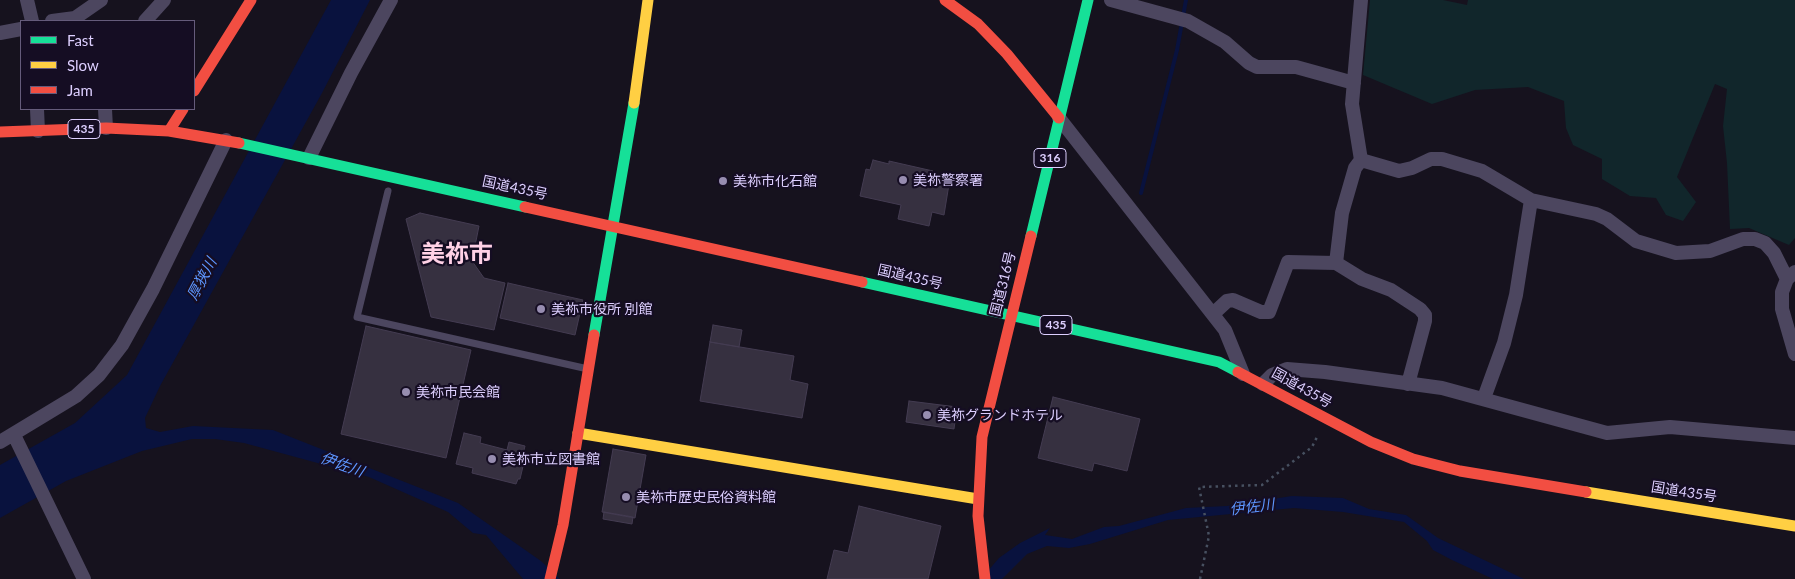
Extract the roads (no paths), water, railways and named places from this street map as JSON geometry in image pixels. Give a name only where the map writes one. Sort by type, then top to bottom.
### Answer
[{"type":"main road","points":[[195,89],[251,0]]},
{"type":"main road","points":[[550,579],[555,564],[612,225],[629,137],[648,0]]},
{"type":"main road","points":[[945,0],[978,24],[1007,54],[1059,118]]},
{"type":"main road","name":"国道316号","points":[[985,579],[981,555],[978,499],[982,437],[1088,0]]},
{"type":"main road","points":[[169,130],[181,110]]},
{"type":"main road","name":"国道435号","points":[[0,132],[106,128],[169,130],[231,141],[1219,362],[1371,442],[1413,459],[1460,471],[1795,526]]},
{"type":"main road","points":[[578,433],[978,499]]},
{"type":"street","points":[[27,0],[32,20]]},
{"type":"street","points":[[60,20],[75,18],[101,0]]},
{"type":"street","points":[[146,20],[164,0]]},
{"type":"street","points":[[306,158],[391,0]]},
{"type":"street","points":[[1111,0],[1188,21],[1225,42],[1249,63],[1258,67],[1296,66],[1354,83]]},
{"type":"street","points":[[1336,263],[1342,213],[1356,168],[1361,160],[1352,104],[1360,0]]},
{"type":"street","points":[[0,34],[20,29]]},
{"type":"street","points":[[37,110],[38,131]]},
{"type":"street","points":[[106,110],[106,128]]},
{"type":"street","points":[[1059,118],[1225,330],[1243,374]]},
{"type":"street","points":[[0,442],[76,396],[99,375],[122,346],[231,141]]},
{"type":"street","points":[[1361,160],[1400,171],[1412,168],[1431,159],[1442,159],[1482,171],[1531,200],[1596,214],[1636,241],[1676,253],[1710,251],[1743,239],[1755,239],[1765,243],[1791,276],[1782,292],[1782,309],[1787,332],[1795,354]]},
{"type":"street","points":[[1484,398],[1494,375],[1516,294],[1531,200]]},
{"type":"street","points":[[1213,314],[1227,301],[1233,300],[1261,312],[1269,312],[1288,262],[1336,263],[1362,280],[1391,290],[1420,309],[1424,315],[1426,322],[1408,384]]},
{"type":"street","points":[[1263,384],[1272,375],[1287,369],[1408,384],[1484,398],[1569,424],[1607,433],[1670,427],[1795,438]]},
{"type":"street","points":[[14,435],[55,515],[84,579]]},
{"type":"lane","points":[[388,191],[358,317],[588,369]]},
{"type":"water","points":[[331,0],[370,0],[322,93],[160,386],[145,418],[146,428],[160,432],[193,426],[273,430],[458,503],[541,561],[560,579],[523,579],[486,535],[473,533],[448,512],[369,477],[244,443],[215,439],[192,439],[142,451],[66,481],[0,518],[0,465],[75,423],[127,375]]},
{"type":"water","name":"伊佐川","points":[[1292,496],[1343,498],[1369,509],[1406,515],[1438,538],[1524,579],[1493,579],[1452,560],[1433,550],[1427,541],[1404,522],[1343,512],[1294,508],[1168,520],[1090,544],[1069,548],[1047,546],[1027,554],[1002,579],[981,579],[999,558],[1020,543],[1050,528],[1045,535],[1072,539],[1104,527],[1119,526],[1186,508],[1227,506]]},
{"type":"waterway","points":[[1141,193],[1177,50],[1186,0]]},
{"type":"place","name":"美祢警察署","points":[[903,180]]},
{"type":"place","name":"美袮市化石館","points":[[723,181]]},
{"type":"place","name":"美祢市役所 別館","points":[[541,309]]},
{"type":"place","name":"美祢市民会館","points":[[406,392]]},
{"type":"place","name":"美祢グランドホテル","points":[[927,415]]},
{"type":"place","name":"美祢市立図書館","points":[[492,459]]},
{"type":"place","name":"美袮市歴史民俗資料館","points":[[626,497]]},
{"type":"district","name":"美祢市","points":[[457,254]]},
{"type":"water label","name":"厚狭川","points":[[202,279]]}]
